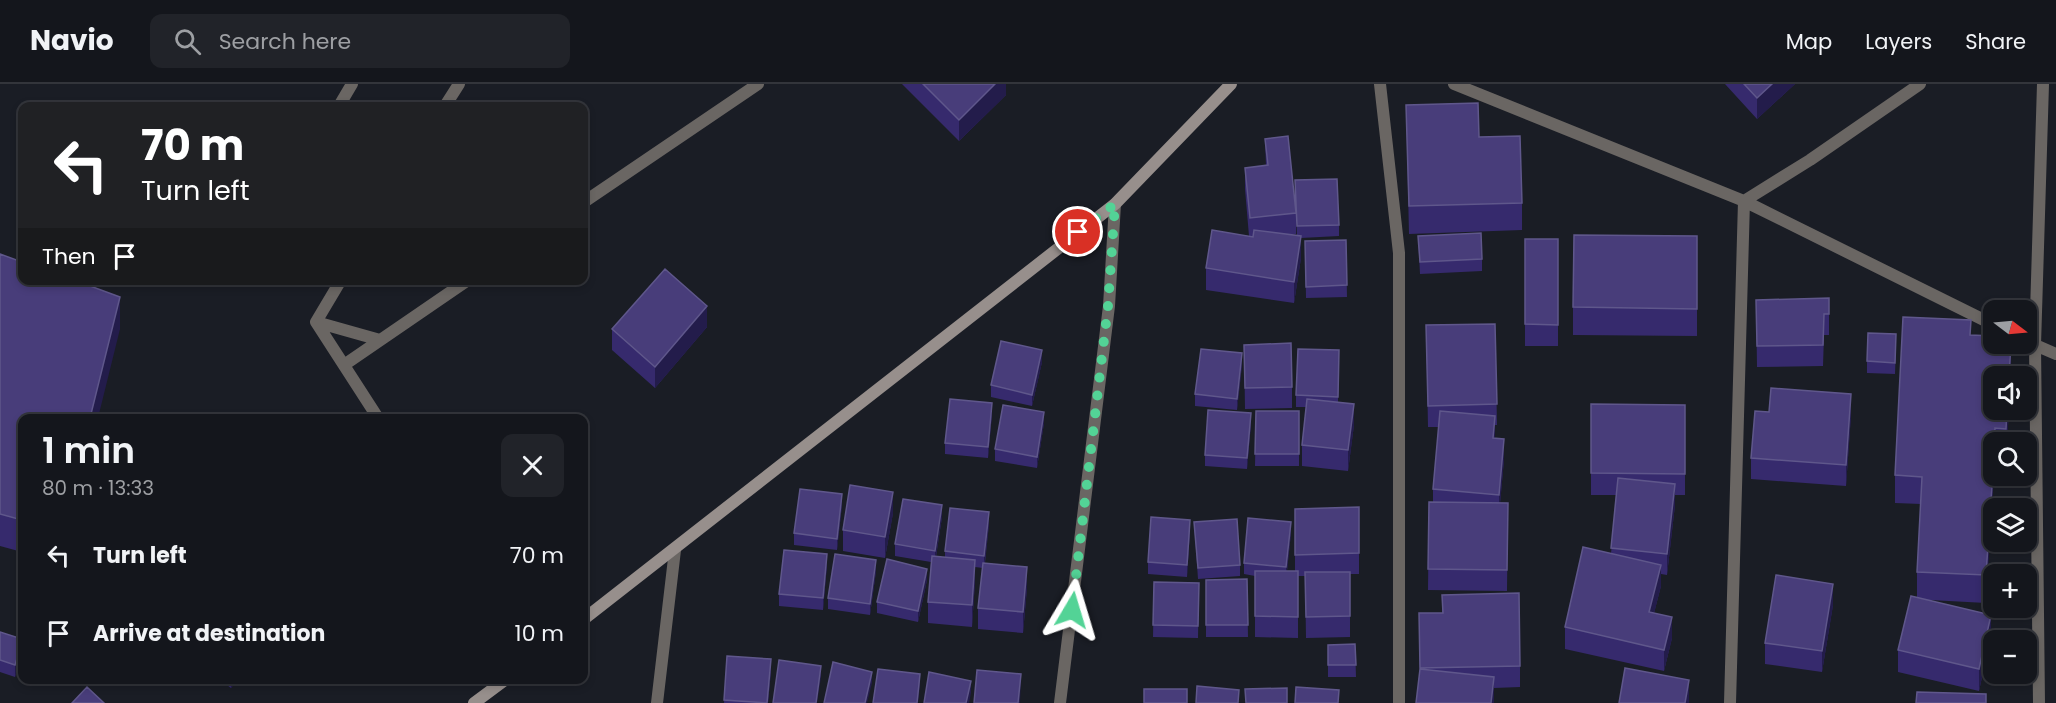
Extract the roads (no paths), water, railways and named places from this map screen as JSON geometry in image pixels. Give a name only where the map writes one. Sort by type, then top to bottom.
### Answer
[{"type":"main road","points":[[588,616],[1115,204],[1231,84]]},
{"type":"main road","points":[[474,703],[500,684]]},
{"type":"street","points":[[341,102],[352,84]]},
{"type":"street","points":[[448,102],[459,84]]},
{"type":"street","points":[[588,199],[758,84]]},
{"type":"street","points":[[1380,84],[1399,253],[1399,703]]},
{"type":"street","points":[[1454,84],[1744,201],[1983,320]]},
{"type":"street","points":[[1744,201],[1810,160],[1920,84]]},
{"type":"street","points":[[2033,300],[2043,84]]},
{"type":"street","points":[[1730,703],[1744,201]]},
{"type":"street","points":[[1060,703],[1108,306],[1115,204]]},
{"type":"street","points":[[316,322],[338,285]]},
{"type":"street","points":[[344,365],[461,285]]},
{"type":"street","points":[[316,322],[380,340]]},
{"type":"street","points":[[316,322],[375,414]]},
{"type":"street","points":[[2037,346],[2056,354]]},
{"type":"street","points":[[2031,354],[2039,703]]},
{"type":"street","points":[[657,703],[675,550]]}]
